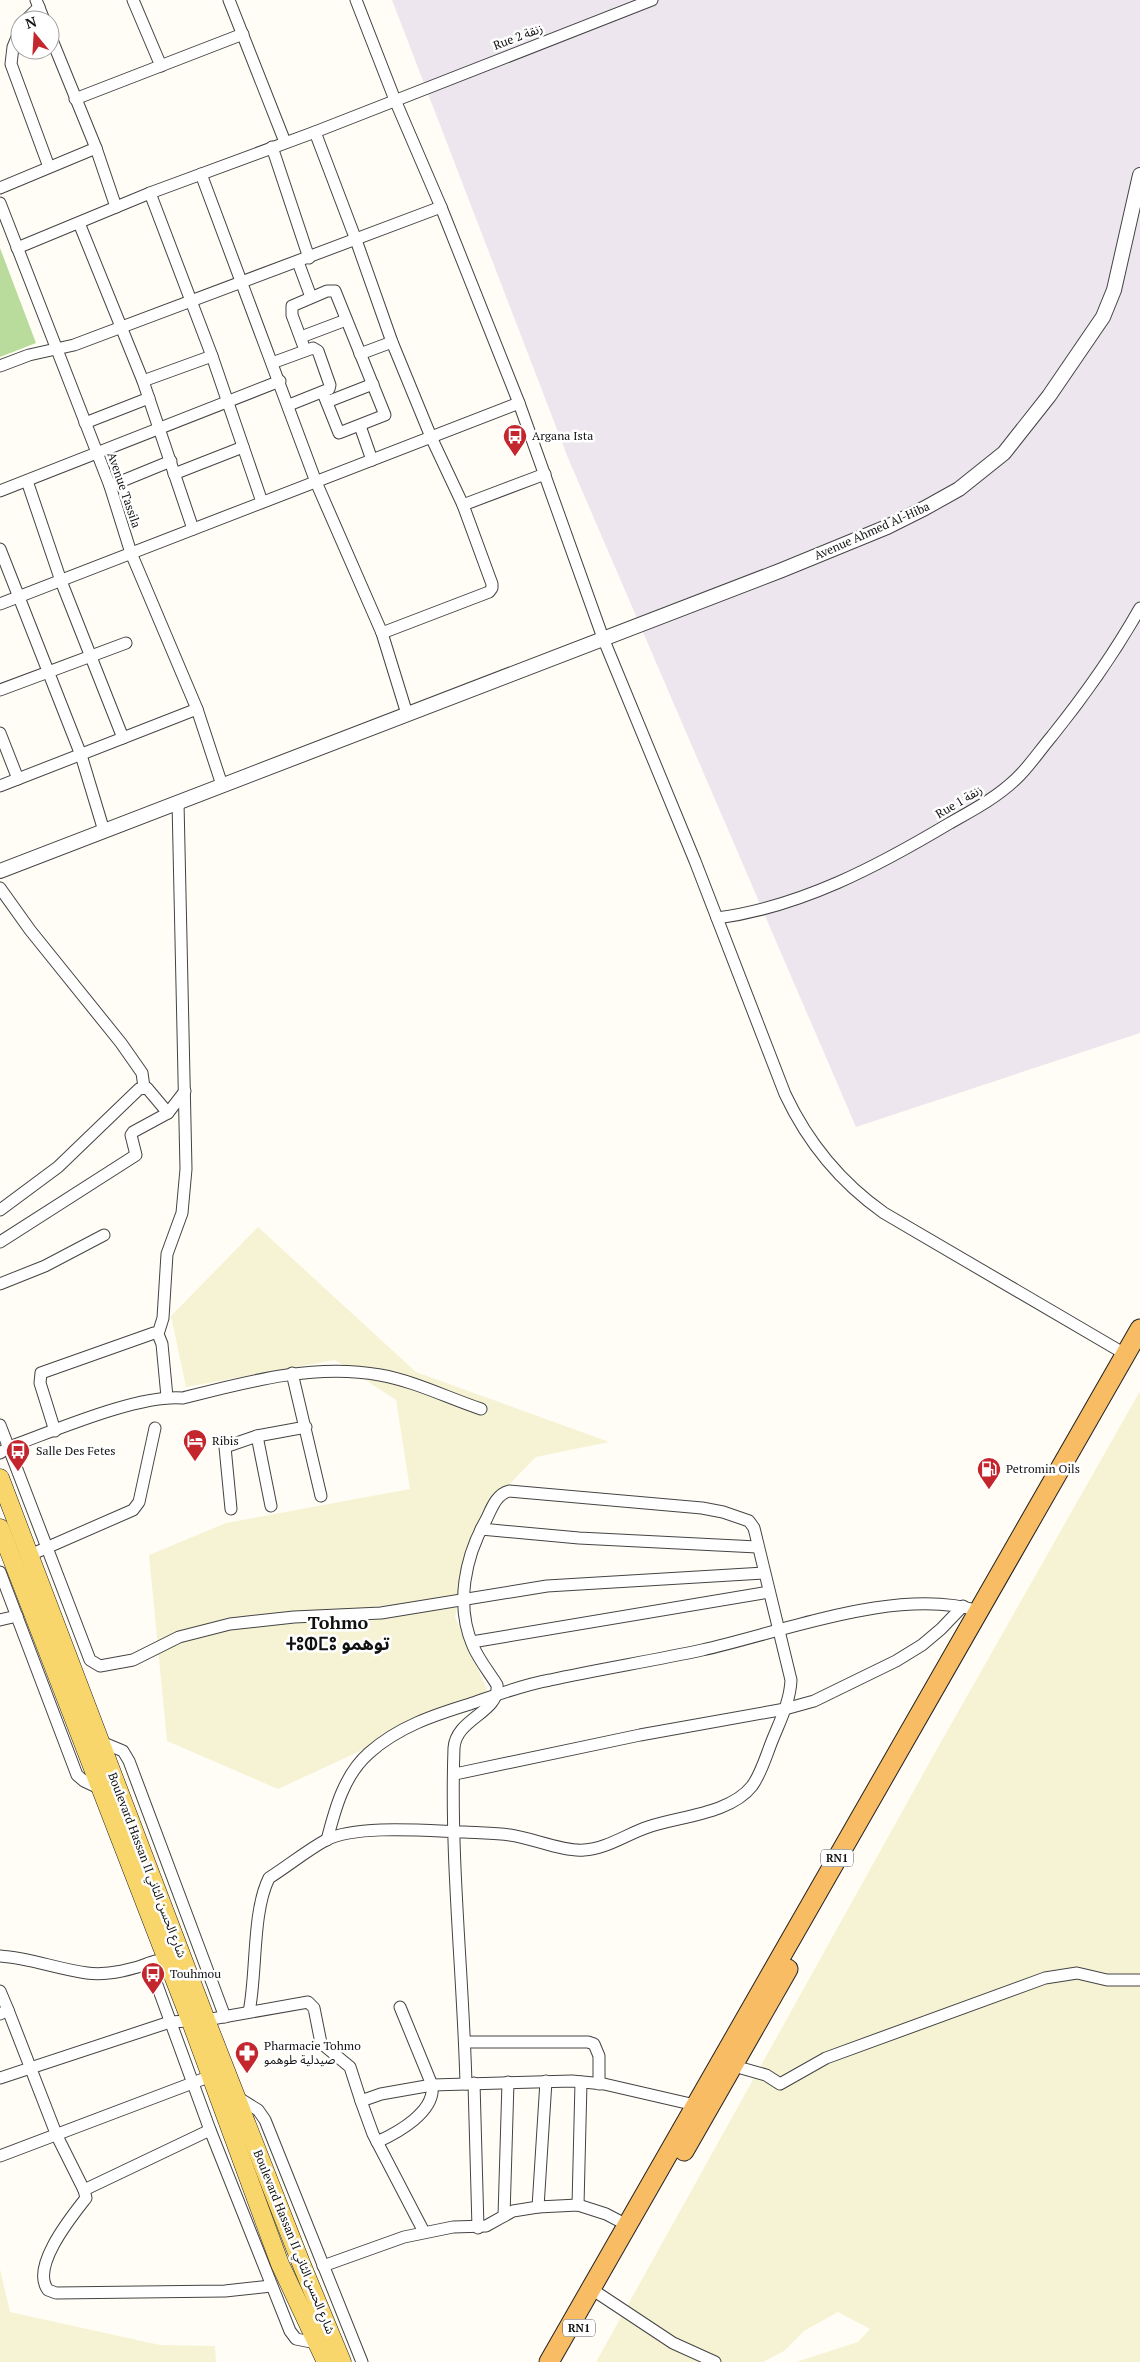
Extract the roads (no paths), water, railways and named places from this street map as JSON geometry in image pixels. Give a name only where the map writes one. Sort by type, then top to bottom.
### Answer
[{"type":"highway","name":"RN1","points":[[559,2362],[734,2066],[1133,1354],[1140,1329]]},
{"type":"highway","name":"RN1","points":[[549,2362],[695,2105],[971,1609],[1133,1354]]},
{"type":"main road","name":"Boulevard Hassan II شارع الحسن الثاني","points":[[0,1478],[100,1741],[198,2021],[211,2076],[280,2264],[326,2362]]},
{"type":"main road","name":"Boulevard Hassan II شارع الحسن الثاني","points":[[0,1528],[101,1789],[157,1960],[198,2021],[237,2097],[301,2263],[342,2362]]},
{"type":"street","points":[[133,0],[161,66]]},
{"type":"street","points":[[229,0],[285,142]]},
{"type":"street","points":[[356,0],[519,402],[604,638],[695,861],[785,1094],[796,1117],[835,1172],[860,1196],[884,1213],[1133,1354]]},
{"type":"street","name":"Rue 2 زنقة","points":[[17,248],[150,193],[315,132],[652,0]]},
{"type":"street","points":[[75,99],[243,34]]},
{"type":"street","points":[[11,60],[11,64],[49,167]]},
{"type":"street","points":[[60,60],[96,148],[116,207]]},
{"type":"street","points":[[315,132],[392,342],[431,437],[462,505],[492,588],[480,596],[382,633]]},
{"type":"street","points":[[272,147],[304,260],[311,297]]},
{"type":"street","points":[[0,188],[96,148]]},
{"type":"street","points":[[201,174],[241,283],[289,404],[316,482],[382,633],[407,714]]},
{"type":"street","name":"Avenue Ahmed Al-Hiba","points":[[0,871],[782,570],[887,527],[959,489],[986,470],[1004,453],[1024,428],[1103,316],[1114,290],[1140,175]]},
{"type":"street","points":[[150,193],[212,356],[226,402],[262,502]]},
{"type":"street","name":"Avenue Tassila","points":[[0,204],[110,486],[131,553],[197,709],[222,785]]},
{"type":"street","points":[[0,366],[29,355],[74,345],[441,207]]},
{"type":"street","points":[[79,223],[143,381],[193,529]]},
{"type":"street","points":[[272,363],[305,350],[313,348],[318,350],[330,385],[325,397],[338,432],[343,433],[385,416],[336,291],[327,290],[295,303],[291,308],[305,350]]},
{"type":"street","points":[[300,337],[346,320]]},
{"type":"street","points":[[360,354],[392,342]]},
{"type":"street","points":[[143,381],[212,356]]},
{"type":"street","points":[[0,491],[280,381]]},
{"type":"street","points":[[289,404],[325,397],[373,384]]},
{"type":"street","points":[[85,423],[149,398]]},
{"type":"street","points":[[0,604],[519,402]]},
{"type":"street","points":[[360,426],[372,460]]},
{"type":"street","points":[[174,474],[243,447]]},
{"type":"street","points":[[110,486],[171,461]]},
{"type":"street","points":[[462,505],[545,474]]},
{"type":"street","points":[[27,481],[61,580],[123,738]]},
{"type":"street","points":[[0,549],[81,755],[104,831]]},
{"type":"street","name":"Rue 1 زنقة","points":[[717,918],[780,905],[820,890],[905,850],[998,794],[1017,778],[1093,684],[1140,608]]},
{"type":"street","points":[[0,690],[126,643]]},
{"type":"street","points":[[0,786],[197,709]]},
{"type":"street","points":[[0,733],[18,779]]},
{"type":"street","points":[[167,1396],[162,1344],[158,1334],[163,1318],[167,1254],[182,1213],[186,1169],[178,802]]},
{"type":"street","points":[[0,888],[126,1050],[142,1073],[144,1088]]},
{"type":"street","points":[[0,1210],[58,1167],[139,1089],[147,1088],[168,1113]]},
{"type":"street","points":[[0,1242],[136,1154],[131,1135],[133,1132],[168,1113],[185,1091]]},
{"type":"street","points":[[0,1284],[45,1266],[104,1235]]},
{"type":"street","points":[[55,1431],[40,1383],[41,1373],[158,1334]]},
{"type":"street","points":[[4,1450],[109,1412],[167,1396],[183,1398],[292,1374],[338,1372],[380,1375],[481,1409]]},
{"type":"street","points":[[292,1374],[322,1496]]},
{"type":"street","points":[[0,1425],[4,1450],[47,1547],[90,1660],[100,1666],[133,1660],[179,1637],[230,1624],[294,1617],[381,1613],[547,1586],[764,1572]]},
{"type":"street","points":[[231,1509],[225,1447],[257,1436],[306,1427]]},
{"type":"street","points":[[30,1555],[133,1510],[137,1506],[155,1428]]},
{"type":"street","points":[[257,1436],[271,1506]]},
{"type":"street","points":[[249,2012],[260,1913],[269,1878],[327,1840],[356,1833],[411,1829],[455,1832],[510,1835],[574,1850],[585,1850],[597,1848],[648,1827],[730,1804],[742,1796],[753,1785],[785,1710],[790,1694],[791,1680],[757,1547],[754,1528],[749,1520],[723,1512],[512,1491],[505,1492],[498,1497],[481,1529],[467,1566],[464,1598],[465,1617],[472,1642],[497,1685],[496,1694],[492,1702],[462,1728],[457,1736],[454,1747],[455,1774],[455,1832],[454,1882],[465,2042],[470,2083],[478,2228]]},
{"type":"street","points":[[481,1529],[579,1538],[757,1547]]},
{"type":"street","points":[[0,1572],[77,1775],[84,1781],[101,1789]]},
{"type":"street","points":[[472,1642],[769,1592]]},
{"type":"street","points":[[327,1840],[338,1799],[354,1769],[369,1753],[406,1727],[430,1717],[496,1694],[549,1680],[702,1650],[824,1618],[895,1605],[945,1604],[971,1609]]},
{"type":"street","points":[[455,1774],[640,1735],[785,1710],[814,1701],[896,1661],[922,1645],[941,1629],[971,1609]]},
{"type":"street","points":[[0,1620],[18,1616]]},
{"type":"street","points":[[100,1741],[123,1751],[129,1761],[225,2017]]},
{"type":"street","points":[[0,1956],[26,1959],[88,1973],[112,1973],[157,1960],[170,2022],[271,2286],[292,2335],[302,2341],[316,2343]]},
{"type":"street","points":[[734,2066],[766,2074],[780,2084],[797,2072],[839,2052],[1053,1976],[1077,1973],[1107,1980],[1140,1980]]},
{"type":"street","points":[[0,1991],[4,2012],[31,2066],[57,2136],[84,2190],[86,2198],[59,2235],[47,2259],[43,2281],[48,2290],[56,2293],[225,2291],[271,2286]]},
{"type":"street","points":[[0,2078],[31,2066],[170,2022],[198,2021],[225,2017],[304,2002],[311,2004],[314,2008],[321,2042],[350,2067],[377,2142],[424,2232]]},
{"type":"street","points":[[377,2142],[410,2124],[430,2097],[432,2085],[400,2007]]},
{"type":"street","points":[[465,2042],[588,2042],[597,2048],[599,2084]]},
{"type":"street","points":[[0,2156],[57,2136],[211,2076]]},
{"type":"street","points":[[361,2101],[381,2094],[432,2085],[546,2081],[599,2084],[695,2105]]},
{"type":"street","points":[[538,2207],[546,2081]]},
{"type":"street","points":[[504,2216],[508,2082]]},
{"type":"street","points":[[578,2205],[582,2082]]},
{"type":"street","points":[[237,2097],[258,2110],[265,2120],[362,2362]]},
{"type":"street","points":[[84,2190],[210,2130]]},
{"type":"street","points":[[324,2266],[390,2241],[453,2227],[478,2228],[492,2224],[513,2211],[538,2207],[578,2205],[606,2214],[627,2225]]},
{"type":"street","points":[[599,2294],[673,2343],[715,2362]]},
{"type":"place","name":"Argana Ista","points":[[515,457]]},
{"type":"place","name":"Ribis","points":[[195,1462]]},
{"type":"place","name":"Salle Des Fetes","points":[[18,1472]]},
{"type":"place","name":"Petromin Oils","points":[[989,1490]]},
{"type":"place","name":"Touhmou","points":[[153,1995]]},
{"type":"place","name":"Pharmacie Tohmo صيدلية طوهمو","points":[[247,2074]]},
{"type":"district","name":"Tohmo ⵜⵓⵀⵎⵓ توهمو","points":[[338,1634]]}]
